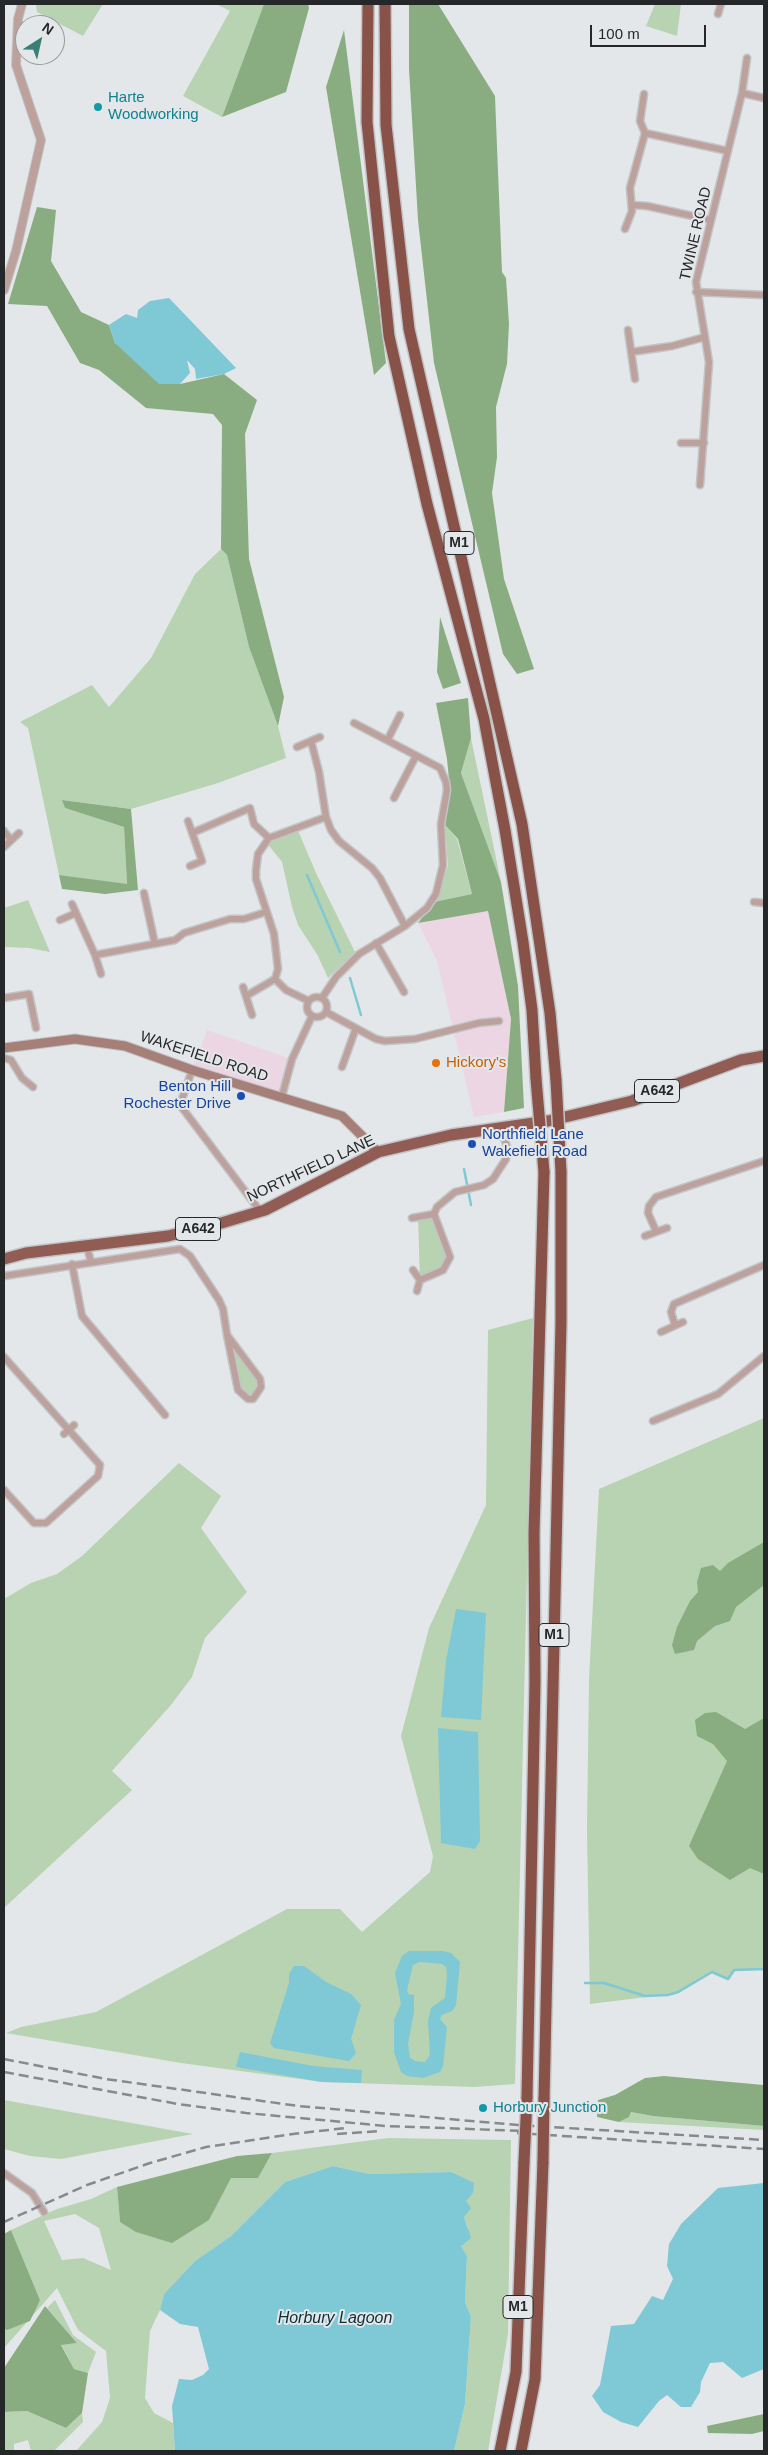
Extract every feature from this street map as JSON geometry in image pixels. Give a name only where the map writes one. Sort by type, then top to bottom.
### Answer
[{"type":"highway","name":"M1","points":[[368,4],[367,122],[389,336],[427,504],[484,719],[505,830],[532,1010],[544,1172],[534,1533],[535,1682],[524,2162],[516,2372],[500,2451]]},
{"type":"highway","name":"M1","points":[[386,4],[386,125],[409,330],[522,824],[550,1013],[556,1080],[561,1172],[561,1322],[543,2162],[535,2379],[521,2451]]},
{"type":"highway","name":"NORTHFIELD LANE","points":[[4,1260],[26,1253],[168,1236],[260,1211],[378,1152],[451,1135],[548,1121],[632,1101],[721,1066],[764,1056]]},
{"type":"main road","name":"WAKEFIELD ROAD","points":[[4,1048],[76,1039],[125,1046],[192,1070],[282,1096],[342,1116],[378,1152]]},
{"type":"street","points":[[4,290],[24,220],[41,140],[16,64],[18,19],[22,4]]},
{"type":"street","points":[[718,14],[721,4]]},
{"type":"street","name":"TWINE ROAD","points":[[700,485],[709,362],[696,292],[697,276],[742,93],[747,58]]},
{"type":"street","points":[[742,93],[764,98]]},
{"type":"street","points":[[625,229],[632,205],[630,188],[645,133],[640,121],[644,94]]},
{"type":"street","points":[[645,133],[728,151]]},
{"type":"street","points":[[632,205],[648,206],[711,220]]},
{"type":"street","points":[[696,292],[764,295]]},
{"type":"street","points":[[628,330],[635,379]]},
{"type":"street","points":[[631,352],[672,346],[705,336]]},
{"type":"street","points":[[681,443],[704,443]]},
{"type":"street","points":[[388,739],[400,715]]},
{"type":"street","points":[[322,998],[348,963],[376,943],[405,926],[426,908],[436,894],[443,865],[441,834],[446,782],[440,768],[388,739],[354,723]]},
{"type":"street","points":[[297,747],[320,737]]},
{"type":"street","points":[[311,741],[319,772],[326,817],[339,841],[372,868],[380,878],[405,926]]},
{"type":"street","points":[[394,798],[416,756]]},
{"type":"street","points":[[192,833],[250,808],[254,824],[269,838]]},
{"type":"street","points":[[246,996],[275,979],[278,968],[272,924],[266,912],[256,879],[258,854],[269,838],[326,817]]},
{"type":"street","points":[[188,821],[202,861],[190,866]]},
{"type":"street","points":[[4,830],[11,840]]},
{"type":"street","points":[[4,847],[19,833]]},
{"type":"street","points":[[144,893],[155,944]]},
{"type":"street","points":[[754,902],[764,903]]},
{"type":"street","points":[[72,904],[95,955],[100,974]]},
{"type":"street","points":[[95,955],[175,940],[184,933],[230,919],[244,919],[266,912]]},
{"type":"street","points":[[60,920],[76,913]]},
{"type":"street","points":[[207,926],[210,935]]},
{"type":"street","points":[[376,943],[404,992]]},
{"type":"street","points":[[275,979],[286,990],[309,1001]]},
{"type":"street","points":[[242,987],[252,1015]]},
{"type":"street","points":[[4,998],[29,994],[36,1028]]},
{"type":"street","points":[[315,997],[322,998],[326,1002],[326,1012],[318,1017],[312,1016],[308,1010],[309,1001],[315,997]]},
{"type":"street","points":[[326,1012],[376,1040],[393,1042],[499,1021]]},
{"type":"street","points":[[282,1096],[292,1060],[312,1016]]},
{"type":"street","points":[[342,1067],[356,1028]]},
{"type":"street","points":[[4,1058],[11,1060],[22,1078],[33,1088]]},
{"type":"street","points":[[190,1076],[180,1105],[260,1211]]},
{"type":"street","points":[[412,1218],[434,1214],[445,1198],[455,1192],[474,1189],[493,1179],[506,1159],[507,1147],[501,1128]]},
{"type":"street","points":[[656,1231],[648,1213],[649,1206],[656,1197],[764,1161]]},
{"type":"street","points":[[420,1280],[443,1270],[450,1257],[434,1214]]},
{"type":"street","points":[[645,1236],[667,1228]]},
{"type":"street","points":[[87,1247],[91,1262]]},
{"type":"street","points":[[4,1276],[172,1250],[186,1252],[219,1300],[223,1309],[227,1335],[238,1390],[248,1399],[253,1399],[261,1387],[260,1379],[227,1335]]},
{"type":"street","points":[[72,1264],[82,1316],[165,1415]]},
{"type":"street","points":[[675,1325],[671,1312],[674,1304],[764,1265]]},
{"type":"street","points":[[414,1270],[420,1280],[417,1290]]},
{"type":"street","points":[[662,1332],[683,1322]]},
{"type":"street","points":[[653,1420],[718,1394],[764,1356]]},
{"type":"street","points":[[4,1357],[96,1459],[100,1466],[98,1476],[46,1523],[34,1523],[4,1490]]},
{"type":"street","points":[[657,1409],[661,1418]]},
{"type":"street","points":[[4,2173],[32,2193],[44,2212]]},
{"type":"shaded area","points":[[488,910],[511,1019],[504,1112],[474,1117],[437,961],[418,923]]},
{"type":"shaded area","points":[[207,1030],[292,1059],[282,1096],[192,1070]]},
{"type":"green space","points":[[36,4],[103,4],[83,36],[65,27],[65,15],[43,15],[37,12]]},
{"type":"green space","points":[[216,4],[264,4],[222,117],[183,96],[230,11]]},
{"type":"green space","points":[[264,4],[308,4],[309,8],[286,92],[222,117]]},
{"type":"green space","points":[[409,4],[438,4],[495,96],[502,272],[506,278],[509,324],[507,364],[496,407],[497,457],[492,493],[504,579],[534,669],[517,674],[503,654],[434,363],[418,220],[409,69]]},
{"type":"green space","points":[[655,4],[681,4],[677,36],[646,26]]},
{"type":"green space","points":[[344,30],[386,363],[374,375],[326,87]]},
{"type":"green space","points":[[37,207],[56,210],[51,261],[81,312],[109,325],[115,343],[180,384],[224,374],[257,400],[245,434],[249,559],[284,697],[278,726],[249,647],[227,555],[221,549],[222,425],[213,414],[146,408],[99,370],[80,363],[47,306],[8,304]]},
{"type":"green space","points":[[221,549],[227,555],[249,647],[278,726],[286,758],[218,783],[131,809],[63,800],[65,808],[124,827],[127,885],[59,875],[28,728],[20,722],[92,685],[109,707],[151,658],[195,574]]},
{"type":"green space","points":[[440,617],[461,683],[443,689],[437,672]]},
{"type":"green space","points":[[468,698],[471,738],[461,773],[501,882],[518,986],[524,1108],[504,1112],[511,1019],[488,911],[418,923],[434,902],[472,894],[458,839],[445,825],[450,790],[447,759],[436,703]]},
{"type":"green space","points":[[471,738],[501,882],[461,773]]},
{"type":"green space","points":[[62,800],[131,809],[138,890],[105,894],[62,889],[59,875],[127,884],[124,827],[65,808]]},
{"type":"green space","points":[[445,825],[457,839],[472,894],[434,902],[448,866]]},
{"type":"green space","points":[[297,828],[316,873],[355,952],[328,978],[318,956],[298,925],[282,862],[266,842]]},
{"type":"green space","points":[[28,900],[50,952],[29,948],[4,947],[4,908]]},
{"type":"green space","points":[[434,1214],[450,1257],[443,1270],[420,1280],[418,1217]]},
{"type":"green space","points":[[533,1318],[515,2084],[475,2087],[322,2082],[181,2063],[6,2033],[21,2027],[96,2012],[287,1909],[340,1909],[362,1932],[430,1872],[433,1856],[401,1736],[429,1628],[486,1505],[488,1330]]},
{"type":"green space","points":[[227,1335],[260,1379],[261,1387],[253,1399],[242,1395]]},
{"type":"green space","points":[[764,1418],[764,1970],[761,1968],[735,1971],[729,1980],[712,1973],[679,1993],[590,2004],[587,1830],[589,1679],[599,1489]]},
{"type":"green space","points":[[179,1463],[221,1496],[201,1528],[247,1592],[205,1638],[192,1677],[171,1705],[112,1771],[132,1790],[4,1908],[4,1599],[31,1583],[57,1574],[82,1556]]},
{"type":"green space","points":[[764,1542],[764,1585],[736,1607],[730,1621],[715,1626],[697,1641],[694,1650],[675,1654],[672,1645],[677,1627],[690,1601],[698,1592],[697,1582],[701,1568],[713,1565],[720,1571],[728,1563]]},
{"type":"green space","points":[[716,1712],[745,1729],[764,1718],[764,1874],[750,1868],[730,1880],[698,1859],[689,1846],[727,1761],[713,1744],[697,1736],[695,1720],[705,1713]]},
{"type":"green space","points":[[664,2076],[764,2085],[764,2126],[653,2116],[631,2112],[629,2117],[619,2122],[597,2117],[598,2100],[615,2095],[645,2078]]},
{"type":"green space","points":[[4,2100],[193,2134],[61,2159],[30,2156],[4,2149]]},
{"type":"green space","points":[[631,2112],[653,2116],[764,2126],[764,2130],[619,2122],[629,2117]]},
{"type":"green space","points":[[388,2138],[511,2140],[508,2334],[488,2451],[454,2451],[465,2404],[471,2317],[465,2302],[467,2256],[461,2246],[468,2228],[464,2217],[466,2201],[451,2172],[369,2174],[333,2166],[285,2182],[231,2236],[195,2261],[164,2294],[160,2310],[150,2331],[145,2398],[154,2413],[173,2423],[175,2451],[76,2451],[102,2422],[110,2398],[106,2351],[78,2330],[57,2288],[4,2348],[4,2329],[7,2330],[40,2300],[11,2230],[57,2209],[91,2199],[117,2187],[120,2222],[209,2220],[230,2178],[258,2178],[272,2153]],"holes":[[[75,2214],[99,2228],[111,2270],[83,2258],[62,2260],[44,2221]]]},
{"type":"green space","points":[[272,2153],[258,2178],[231,2178],[209,2220],[172,2243],[136,2232],[120,2222],[117,2187],[237,2156]]},
{"type":"green space","points":[[11,2230],[40,2300],[30,2321],[7,2330],[4,2329],[4,2234]]},
{"type":"green space","points":[[55,2300],[73,2335],[96,2352],[88,2373],[74,2369],[61,2344],[77,2343],[47,2308]]},
{"type":"green space","points":[[45,2306],[77,2343],[61,2345],[74,2369],[88,2373],[82,2413],[66,2428],[27,2411],[4,2412],[4,2368]]},
{"type":"green space","points":[[27,2411],[66,2428],[82,2413],[83,2422],[54,2451],[31,2451],[28,2440],[14,2444],[14,2451],[4,2451],[4,2412]]},
{"type":"green space","points":[[764,2414],[764,2431],[752,2434],[708,2433],[707,2426]]},
{"type":"water","points":[[169,298],[236,368],[224,374],[196,379],[195,369],[187,360],[190,373],[180,384],[159,384],[115,343],[109,325],[126,314],[137,318],[138,310],[150,301]]},
{"type":"water","points":[[456,1609],[486,1613],[481,1720],[441,1717],[446,1661]]},
{"type":"water","points":[[438,1728],[478,1732],[480,1841],[475,1849],[441,1843]]},
{"type":"water","points":[[409,1951],[443,1951],[451,1953],[460,1962],[456,2005],[452,2011],[442,2015],[440,2019],[447,2027],[443,2066],[440,2072],[423,2078],[407,2076],[401,2072],[394,2052],[394,2020],[401,2004],[395,1973],[402,1956]],"holes":[[[420,1962],[442,1964],[446,1967],[447,1975],[445,1998],[431,2008],[428,2021],[430,2055],[425,2062],[415,2061],[410,2058],[408,2044],[414,2012],[414,1995],[408,1994],[407,1990],[413,1965]]]},
{"type":"water","points":[[294,1966],[304,1966],[326,1982],[351,1994],[361,2005],[351,2039],[356,2053],[349,2061],[274,2048],[270,2043],[289,1983],[289,1974]]},
{"type":"water","points":[[240,2052],[313,2066],[362,2070],[361,2083],[322,2082],[236,2067]]},
{"type":"water","name":"Horbury Lagoon","points":[[333,2166],[369,2174],[451,2172],[474,2183],[473,2193],[466,2201],[471,2208],[464,2217],[471,2238],[461,2246],[467,2256],[465,2302],[471,2317],[465,2404],[454,2451],[175,2451],[172,2406],[179,2379],[192,2380],[203,2375],[209,2369],[198,2327],[180,2324],[160,2310],[164,2294],[195,2261],[231,2236],[285,2182]]},
{"type":"water","points":[[764,2183],[764,2369],[742,2378],[723,2362],[710,2363],[701,2382],[700,2392],[691,2407],[681,2407],[667,2395],[659,2401],[638,2427],[621,2422],[603,2412],[592,2396],[600,2385],[611,2326],[634,2324],[652,2296],[663,2300],[673,2279],[667,2266],[669,2244],[681,2224],[718,2188]]},
{"type":"waterway","points":[[307,875],[340,952]]},
{"type":"waterway","points":[[350,978],[361,1015]]},
{"type":"waterway","points":[[464,1169],[471,1205]]},
{"type":"waterway","points":[[585,1983],[604,1983],[645,1996],[668,1995],[678,1992],[712,1972],[728,1979],[734,1970],[764,1969]]},
{"type":"railway","points":[[4,2059],[106,2079],[298,2106],[518,2125],[764,2140]]},
{"type":"railway","points":[[4,2072],[178,2104],[246,2113],[386,2126],[525,2131]]},
{"type":"railway","points":[[4,2222],[87,2185],[150,2163],[206,2147],[346,2128]]},
{"type":"railway","points":[[337,2134],[380,2131]]},
{"type":"railway","points":[[517,2133],[764,2149]]},
{"type":"place","name":"Harte Woodworking","points":[[98,107]]},
{"type":"place","name":"Hickory's","points":[[436,1063]]},
{"type":"place","name":"Benton Hill Rochester Drive","points":[[241,1096]]},
{"type":"place","name":"Northfield Lane Wakefield Road","points":[[472,1144]]},
{"type":"place","name":"Horbury Junction","points":[[483,2108]]}]
